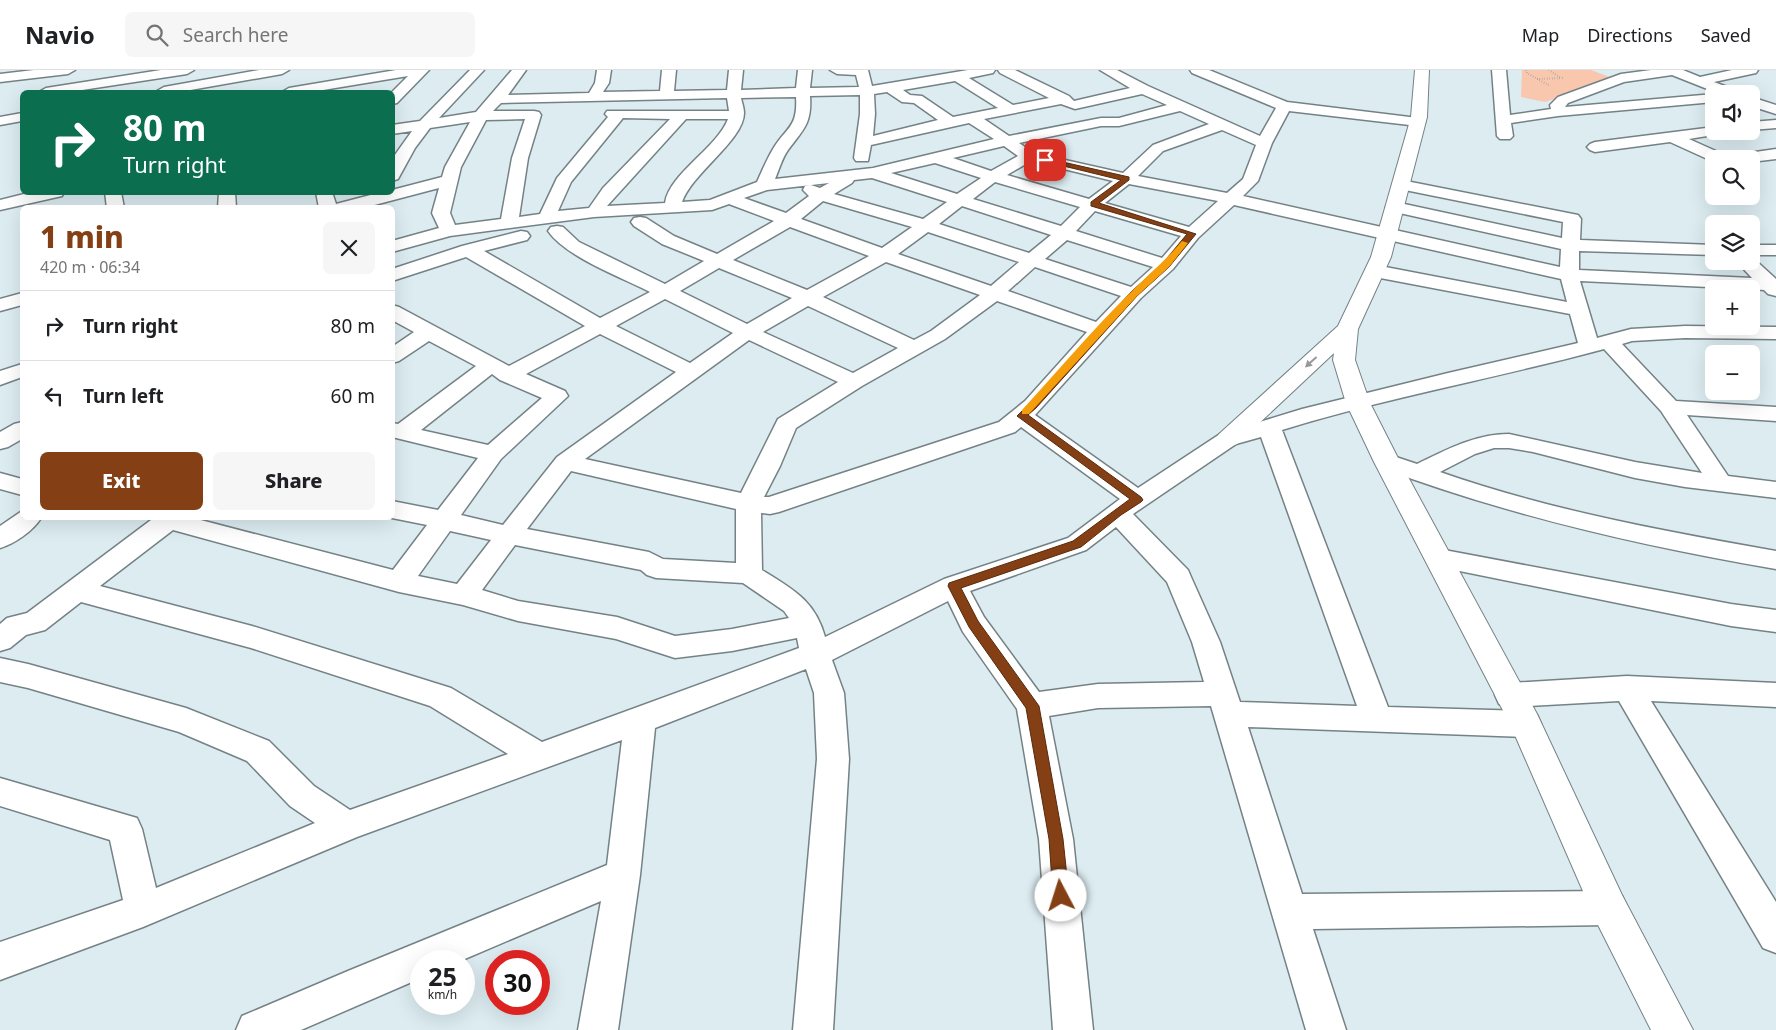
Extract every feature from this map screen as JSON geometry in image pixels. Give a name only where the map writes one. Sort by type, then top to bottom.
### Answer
[{"type":"main road","points":[[1422,70],[1418,122],[1387,235],[1375,271],[1347,329],[1344,360],[1358,403],[1387,462],[1526,724],[1608,908],[1673,1030]]},
{"type":"main road","points":[[1228,439],[1347,329]]},
{"type":"street","points":[[0,78],[38,72],[68,70]]},
{"type":"street","points":[[69,90],[89,70]]},
{"type":"street","points":[[73,90],[145,75],[187,70]]},
{"type":"street","points":[[177,90],[212,87],[258,72],[282,70]]},
{"type":"street","points":[[315,90],[421,70]]},
{"type":"street","points":[[395,97],[421,70]]},
{"type":"street","points":[[450,180],[395,182],[407,148],[477,70]]},
{"type":"street","points":[[449,231],[442,213],[453,167],[481,116],[497,99],[519,70]]},
{"type":"street","points":[[594,97],[602,83],[604,70]]},
{"type":"street","points":[[667,96],[669,70]]},
{"type":"street","points":[[674,208],[673,201],[680,188],[708,155],[724,140],[732,128],[737,115],[734,95],[736,70]]},
{"type":"street","points":[[764,184],[780,150],[798,129],[804,108],[805,70]]},
{"type":"street","points":[[838,70],[862,71],[867,91],[869,116],[862,157],[865,174]]},
{"type":"street","points":[[497,99],[867,91],[988,70]]},
{"type":"street","points":[[1005,70],[1070,102],[1102,122],[1126,133]]},
{"type":"street","points":[[1107,70],[1143,89],[1264,143]]},
{"type":"street","points":[[1196,70],[1284,106],[1418,122]]},
{"type":"street","points":[[1499,70],[1506,137]]},
{"type":"street","points":[[1598,70],[1622,78]]},
{"type":"street","points":[[1700,81],[1750,70]]},
{"type":"street","points":[[1558,112],[1557,105],[1563,100],[1622,78],[1672,71],[1710,85]]},
{"type":"street","points":[[29,90],[38,72]]},
{"type":"street","points":[[145,75],[152,90]]},
{"type":"street","points":[[957,76],[1011,110]]},
{"type":"street","points":[[890,88],[908,99],[918,99],[950,122]]},
{"type":"street","points":[[865,142],[1011,110],[1143,89]]},
{"type":"street","points":[[1760,100],[1776,97]]},
{"type":"street","points":[[1504,120],[1558,112],[1705,99]]},
{"type":"street","points":[[1760,104],[1776,110]]},
{"type":"street","points":[[395,246],[449,231],[509,224],[552,225],[640,222],[671,218],[764,184],[865,174],[1006,141],[1102,122],[1119,122],[1181,106]]},
{"type":"street","points":[[565,462],[748,503],[770,506],[926,456],[1007,427],[1033,406],[1100,330],[1134,294],[1166,265],[1192,234],[1250,181],[1264,143],[1284,106]]},
{"type":"street","points":[[600,114],[737,115]]},
{"type":"street","points":[[552,225],[563,181],[620,114]]},
{"type":"street","points":[[395,130],[481,116],[539,115],[520,158],[509,224]]},
{"type":"street","points":[[594,212],[608,192],[682,115]]},
{"type":"street","points":[[0,121],[20,118]]},
{"type":"street","points":[[972,118],[1029,156],[1126,179],[1232,199],[1387,235],[1570,274],[1774,287]]},
{"type":"street","points":[[749,574],[748,503],[768,466],[786,424],[854,381],[914,348],[978,307],[1063,234],[1094,204],[1126,179],[1150,144],[1223,124]]},
{"type":"street","points":[[1760,125],[1776,124]]},
{"type":"street","points":[[1595,147],[1705,132]]},
{"type":"street","points":[[1672,136],[1705,151]]},
{"type":"street","points":[[1760,156],[1776,154]]},
{"type":"street","points":[[463,595],[565,462],[748,332],[884,255],[992,177],[1029,156]]},
{"type":"street","points":[[933,157],[992,177],[1094,204],[1192,234]]},
{"type":"street","points":[[398,431],[461,386],[600,326],[666,291],[787,221],[820,195],[865,174],[960,201],[1166,265]]},
{"type":"street","points":[[796,182],[820,195],[925,225],[1134,294]]},
{"type":"street","points":[[0,205],[45,195]]},
{"type":"street","points":[[347,205],[368,195]]},
{"type":"street","points":[[1398,196],[1572,218],[1570,274],[1579,310],[1599,344],[1670,407],[1721,484]]},
{"type":"street","points":[[1398,196],[1539,240],[1572,245],[1705,250]]},
{"type":"street","points":[[395,274],[594,212],[674,208],[719,201],[787,221],[1100,330]]},
{"type":"street","points":[[640,222],[668,240],[808,298],[914,348]]},
{"type":"street","points":[[552,225],[573,246],[748,332],[854,381]]},
{"type":"street","points":[[470,228],[474,248],[600,326],[692,372]]},
{"type":"street","points":[[1760,250],[1776,250]]},
{"type":"street","points":[[1755,270],[1774,287]]},
{"type":"street","points":[[1375,271],[1579,310]]},
{"type":"street","points":[[0,306],[20,300]]},
{"type":"street","points":[[395,313],[499,370],[557,396],[493,454],[399,582]]},
{"type":"street","points":[[395,356],[428,332]]},
{"type":"street","points":[[0,961],[143,910],[347,826],[640,720],[812,639],[954,586],[1077,544],[1127,506],[1228,439],[1448,379],[1631,335],[1685,332],[1776,334]]},
{"type":"street","points":[[0,379],[20,371]]},
{"type":"street","points":[[1670,407],[1776,414]]},
{"type":"street","points":[[1022,416],[1127,506],[1178,577],[1206,642],[1326,1030]]},
{"type":"street","points":[[1268,427],[1377,719]]},
{"type":"street","points":[[0,442],[20,430]]},
{"type":"street","points":[[398,431],[493,454]]},
{"type":"street","points":[[1419,473],[1466,449],[1493,441],[1509,441],[1635,470],[1773,494]]},
{"type":"street","points":[[1387,462],[1454,486],[1607,527],[1710,549],[1776,560]]},
{"type":"street","points":[[0,481],[20,486]]},
{"type":"street","points":[[395,510],[510,535],[649,562],[656,568],[749,574],[794,604],[812,639],[829,693],[833,759],[813,1030]]},
{"type":"street","points":[[0,539],[25,520]]},
{"type":"street","points":[[0,640],[17,626],[35,622],[164,520]]},
{"type":"street","points":[[174,520],[399,582],[463,595],[518,611],[617,628],[675,647],[732,640],[812,639]]},
{"type":"street","points":[[1439,558],[1731,615],[1776,622]]},
{"type":"street","points":[[954,586],[974,624],[1032,706],[1056,839],[1073,1030]]},
{"type":"street","points":[[75,590],[252,637],[440,697],[540,757]]},
{"type":"street","points":[[0,670],[28,676],[186,721],[258,751],[302,796],[347,826]]},
{"type":"street","points":[[1510,695],[1627,688],[1776,695]]},
{"type":"street","points":[[1627,688],[1776,935]]},
{"type":"street","points":[[1032,706],[1098,696],[1226,704],[1377,719],[1526,724]]},
{"type":"street","points":[[598,1030],[623,875],[640,720]]},
{"type":"street","points":[[0,792],[125,829],[143,910]]},
{"type":"street","points":[[256,1030],[361,984],[623,875]]},
{"type":"street","points":[[1290,912],[1608,908]]},
{"type":"path","points":[[1526,70],[1527,73],[1552,87],[1553,90]]},
{"type":"shaded area","points":[[1522,70],[1591,70],[1615,79],[1545,102],[1521,97]]},
{"type":"slow traffic","points":[[1026,412],[1100,330],[1134,294],[1166,265],[1184,243]]},
{"type":"route","points":[[1045,160],[1126,179],[1094,204],[1192,234],[1166,265],[1134,294],[1022,416],[1138,500],[1117,513],[1077,544],[954,586],[974,624],[1032,706],[1056,839],[1061,896]]}]
